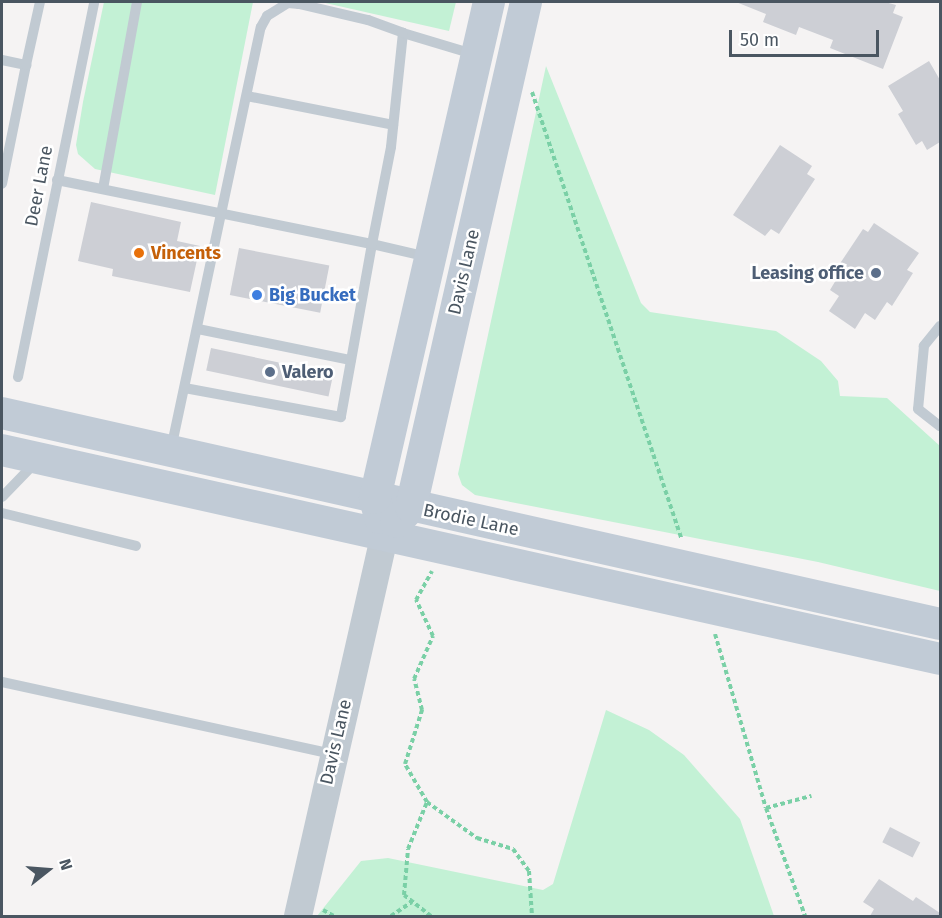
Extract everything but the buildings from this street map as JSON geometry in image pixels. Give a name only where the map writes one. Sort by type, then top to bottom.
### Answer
[{"type":"main road","name":"Davis Lane","points":[[385,534],[375,498],[489,2]]},
{"type":"main road","name":"Davis Lane","points":[[411,507],[526,2]]},
{"type":"main road","points":[[468,253],[469,184],[491,86],[486,65],[477,55]]},
{"type":"main road","name":"Brodie Lane","points":[[2,413],[411,507],[690,566],[940,624]]},
{"type":"main road","name":"Brodie Lane","points":[[2,450],[940,659]]},
{"type":"main road","points":[[385,534],[411,507]]},
{"type":"street","name":"Davis Lane","points":[[298,916],[332,754],[385,534]]},
{"type":"lane","points":[[2,184],[40,2]]},
{"type":"lane","name":"Deer Lane","points":[[18,377],[94,2]]},
{"type":"lane","points":[[103,189],[137,2]]},
{"type":"lane","points":[[171,452],[223,216],[261,27],[267,16],[288,3],[368,20],[477,55]]},
{"type":"lane","points":[[185,388],[340,417],[393,125],[403,33]]},
{"type":"lane","points":[[2,60],[26,65]]},
{"type":"lane","points":[[247,96],[393,125]]},
{"type":"lane","points":[[57,180],[223,216],[372,244],[430,258]]},
{"type":"lane","points":[[940,326],[924,346],[918,409],[940,426]]},
{"type":"lane","points":[[198,329],[351,360]]},
{"type":"lane","points":[[2,497],[39,459]]},
{"type":"lane","points":[[2,513],[136,546]]},
{"type":"lane","points":[[2,682],[332,754]]},
{"type":"path","points":[[531,87],[685,549]]},
{"type":"path","points":[[437,562],[416,600],[433,636],[414,679],[422,710],[405,764],[427,802],[477,838],[513,849],[529,871],[532,916]]},
{"type":"path","points":[[713,625],[766,808],[805,916]]},
{"type":"path","points":[[766,808],[811,796]]},
{"type":"path","points":[[427,802],[408,849],[404,895],[431,916]]},
{"type":"path","points":[[391,916],[412,902]]},
{"type":"green space","points":[[104,2],[253,2],[215,195],[95,169],[78,154],[76,145],[83,102]]},
{"type":"green space","points":[[321,2],[456,2],[449,31]]},
{"type":"green space","points":[[546,66],[641,303],[650,312],[776,331],[821,361],[838,381],[840,396],[887,398],[940,446],[940,591],[818,562],[475,495],[462,485],[458,474]]},
{"type":"green space","points":[[606,710],[649,730],[684,755],[740,819],[774,916],[317,916],[361,861],[388,858],[543,890],[553,884]]},
{"type":"place","name":"Vincents","points":[[139,253]]},
{"type":"place","name":"Leasing office","points":[[876,273]]},
{"type":"place","name":"Big Bucket","points":[[257,295]]},
{"type":"place","name":"Valero","points":[[270,372]]}]
